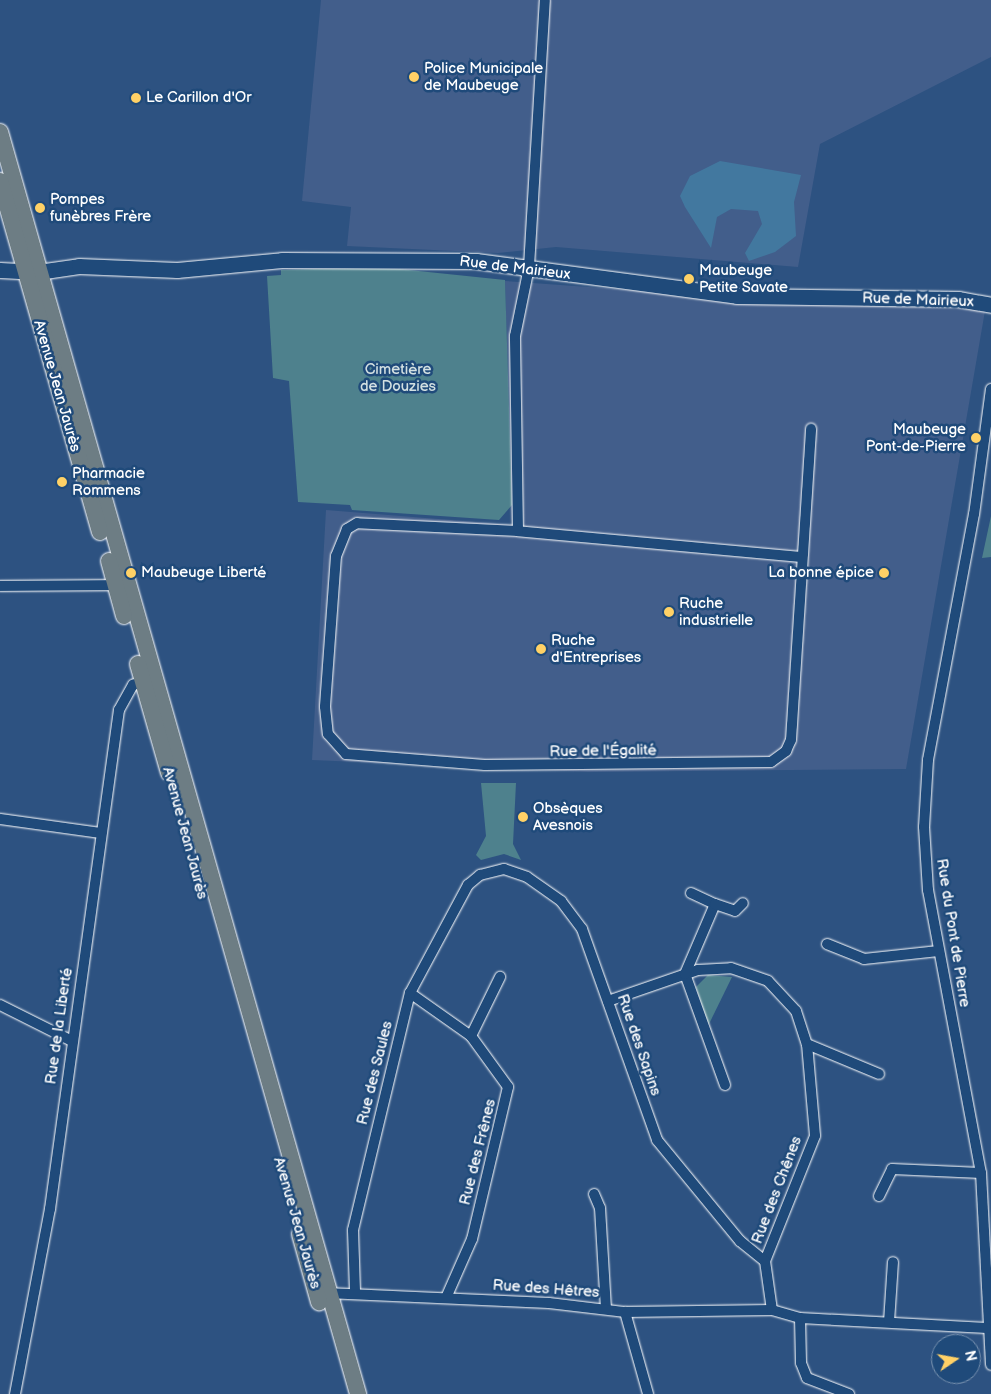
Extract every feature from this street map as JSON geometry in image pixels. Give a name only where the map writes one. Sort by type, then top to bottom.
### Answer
[{"type":"main road","points":[[0,132],[31,272]]},
{"type":"main road","points":[[0,181],[31,272]]},
{"type":"main road","name":"Avenue Jean Jaurès","points":[[31,272],[323,1293],[346,1394]]},
{"type":"main road","name":"Avenue Jean Jaurès","points":[[323,1293],[358,1394]]},
{"type":"street","points":[[518,531],[515,336],[529,267],[545,0]]},
{"type":"street","name":"Rue de Mairieux","points":[[0,270],[31,272],[79,266],[177,270],[291,260],[476,261],[737,296],[958,299],[991,304]]},
{"type":"street","name":"Rue du Pont de Pierre","points":[[991,388],[974,514],[925,787],[926,864],[938,951],[981,1173],[987,1328],[991,1365]]},
{"type":"street","points":[[802,557],[810,429]]},
{"type":"street","name":"Rue de l'Égalité","points":[[371,520],[518,531],[802,557],[791,740],[786,751],[770,762],[554,767],[346,754],[328,734],[325,707],[336,556],[347,529],[371,520]]},
{"type":"street","points":[[0,586],[121,584]]},
{"type":"street","name":"Rue de la Liberté","points":[[16,1394],[50,1209],[119,710],[124,697],[148,680]]},
{"type":"street","points":[[0,819],[101,833]]},
{"type":"street","name":"Rue des Sapins","points":[[475,877],[504,869],[527,877],[562,901],[582,930],[656,1140],[740,1241],[765,1261]]},
{"type":"street","name":"Rue des Saules","points":[[355,1291],[353,1230],[410,993],[475,877]]},
{"type":"street","points":[[691,893],[735,911],[743,903]]},
{"type":"street","points":[[715,904],[684,974],[726,1085]]},
{"type":"street","points":[[828,944],[864,959],[938,951]]},
{"type":"street","name":"Rue des Chênes","points":[[608,1001],[684,974],[731,968],[768,981],[796,1012],[807,1044],[814,1142],[765,1261]]},
{"type":"street","points":[[471,1036],[500,977]]},
{"type":"street","name":"Rue des Frênes","points":[[410,993],[471,1036],[508,1087],[472,1239],[446,1298]]},
{"type":"street","points":[[0,1005],[72,1041]]},
{"type":"street","points":[[807,1044],[879,1074]]},
{"type":"street","points":[[879,1196],[892,1170],[981,1173]]},
{"type":"street","points":[[594,1194],[600,1208],[606,1308]]},
{"type":"street","points":[[765,1261],[772,1310]]},
{"type":"street","points":[[889,1322],[893,1262]]},
{"type":"street","name":"Rue des Hêtres","points":[[323,1293],[355,1291],[606,1308],[625,1312],[772,1310],[800,1318],[987,1328]]},
{"type":"street","points":[[625,1312],[648,1394]]},
{"type":"street","points":[[800,1318],[801,1363],[807,1378],[849,1394]]},
{"type":"shaded area","points":[[321,0],[991,0],[991,57],[820,144],[798,267],[556,247],[498,253],[347,246],[351,207],[302,201]]},
{"type":"shaded area","points":[[720,161],[801,175],[794,202],[796,236],[775,252],[749,261],[745,253],[762,224],[758,211],[731,209],[717,217],[711,248],[680,196],[690,176]]},
{"type":"shaded area","points":[[505,281],[742,298],[986,305],[906,769],[588,772],[312,760],[326,510],[512,525]]},
{"type":"green space","name":"Cimetière de Douzies","points":[[380,267],[505,280],[512,505],[499,520],[352,510],[350,505],[298,502],[289,381],[273,378],[267,276],[281,275],[281,270]]},
{"type":"green space","points":[[991,516],[991,557],[982,558]]},
{"type":"green space","points":[[481,783],[516,783],[513,844],[521,860],[504,854],[481,860],[476,855],[486,836]]},
{"type":"green space","points":[[708,975],[732,977],[708,1026],[696,987]]},
{"type":"place","name":"Police Municipale de Maubeuge","points":[[414,77]]},
{"type":"place","name":"Le Carillon d'Or","points":[[136,98]]},
{"type":"place","name":"Pompes funèbres Frère","points":[[40,208]]},
{"type":"place","name":"Maubeuge Petite Savate","points":[[689,279]]},
{"type":"place","name":"Maubeuge Pont-de-Pierre","points":[[976,438]]},
{"type":"place","name":"Pharmacie Rommens","points":[[62,482]]},
{"type":"place","name":"Maubeuge Liberté","points":[[131,573]]},
{"type":"place","name":"La bonne épice","points":[[884,573]]},
{"type":"place","name":"Ruche industrielle","points":[[669,612]]},
{"type":"place","name":"Ruche d'Entreprises","points":[[541,649]]},
{"type":"place","name":"Obsèques Avesnois","points":[[523,817]]}]
